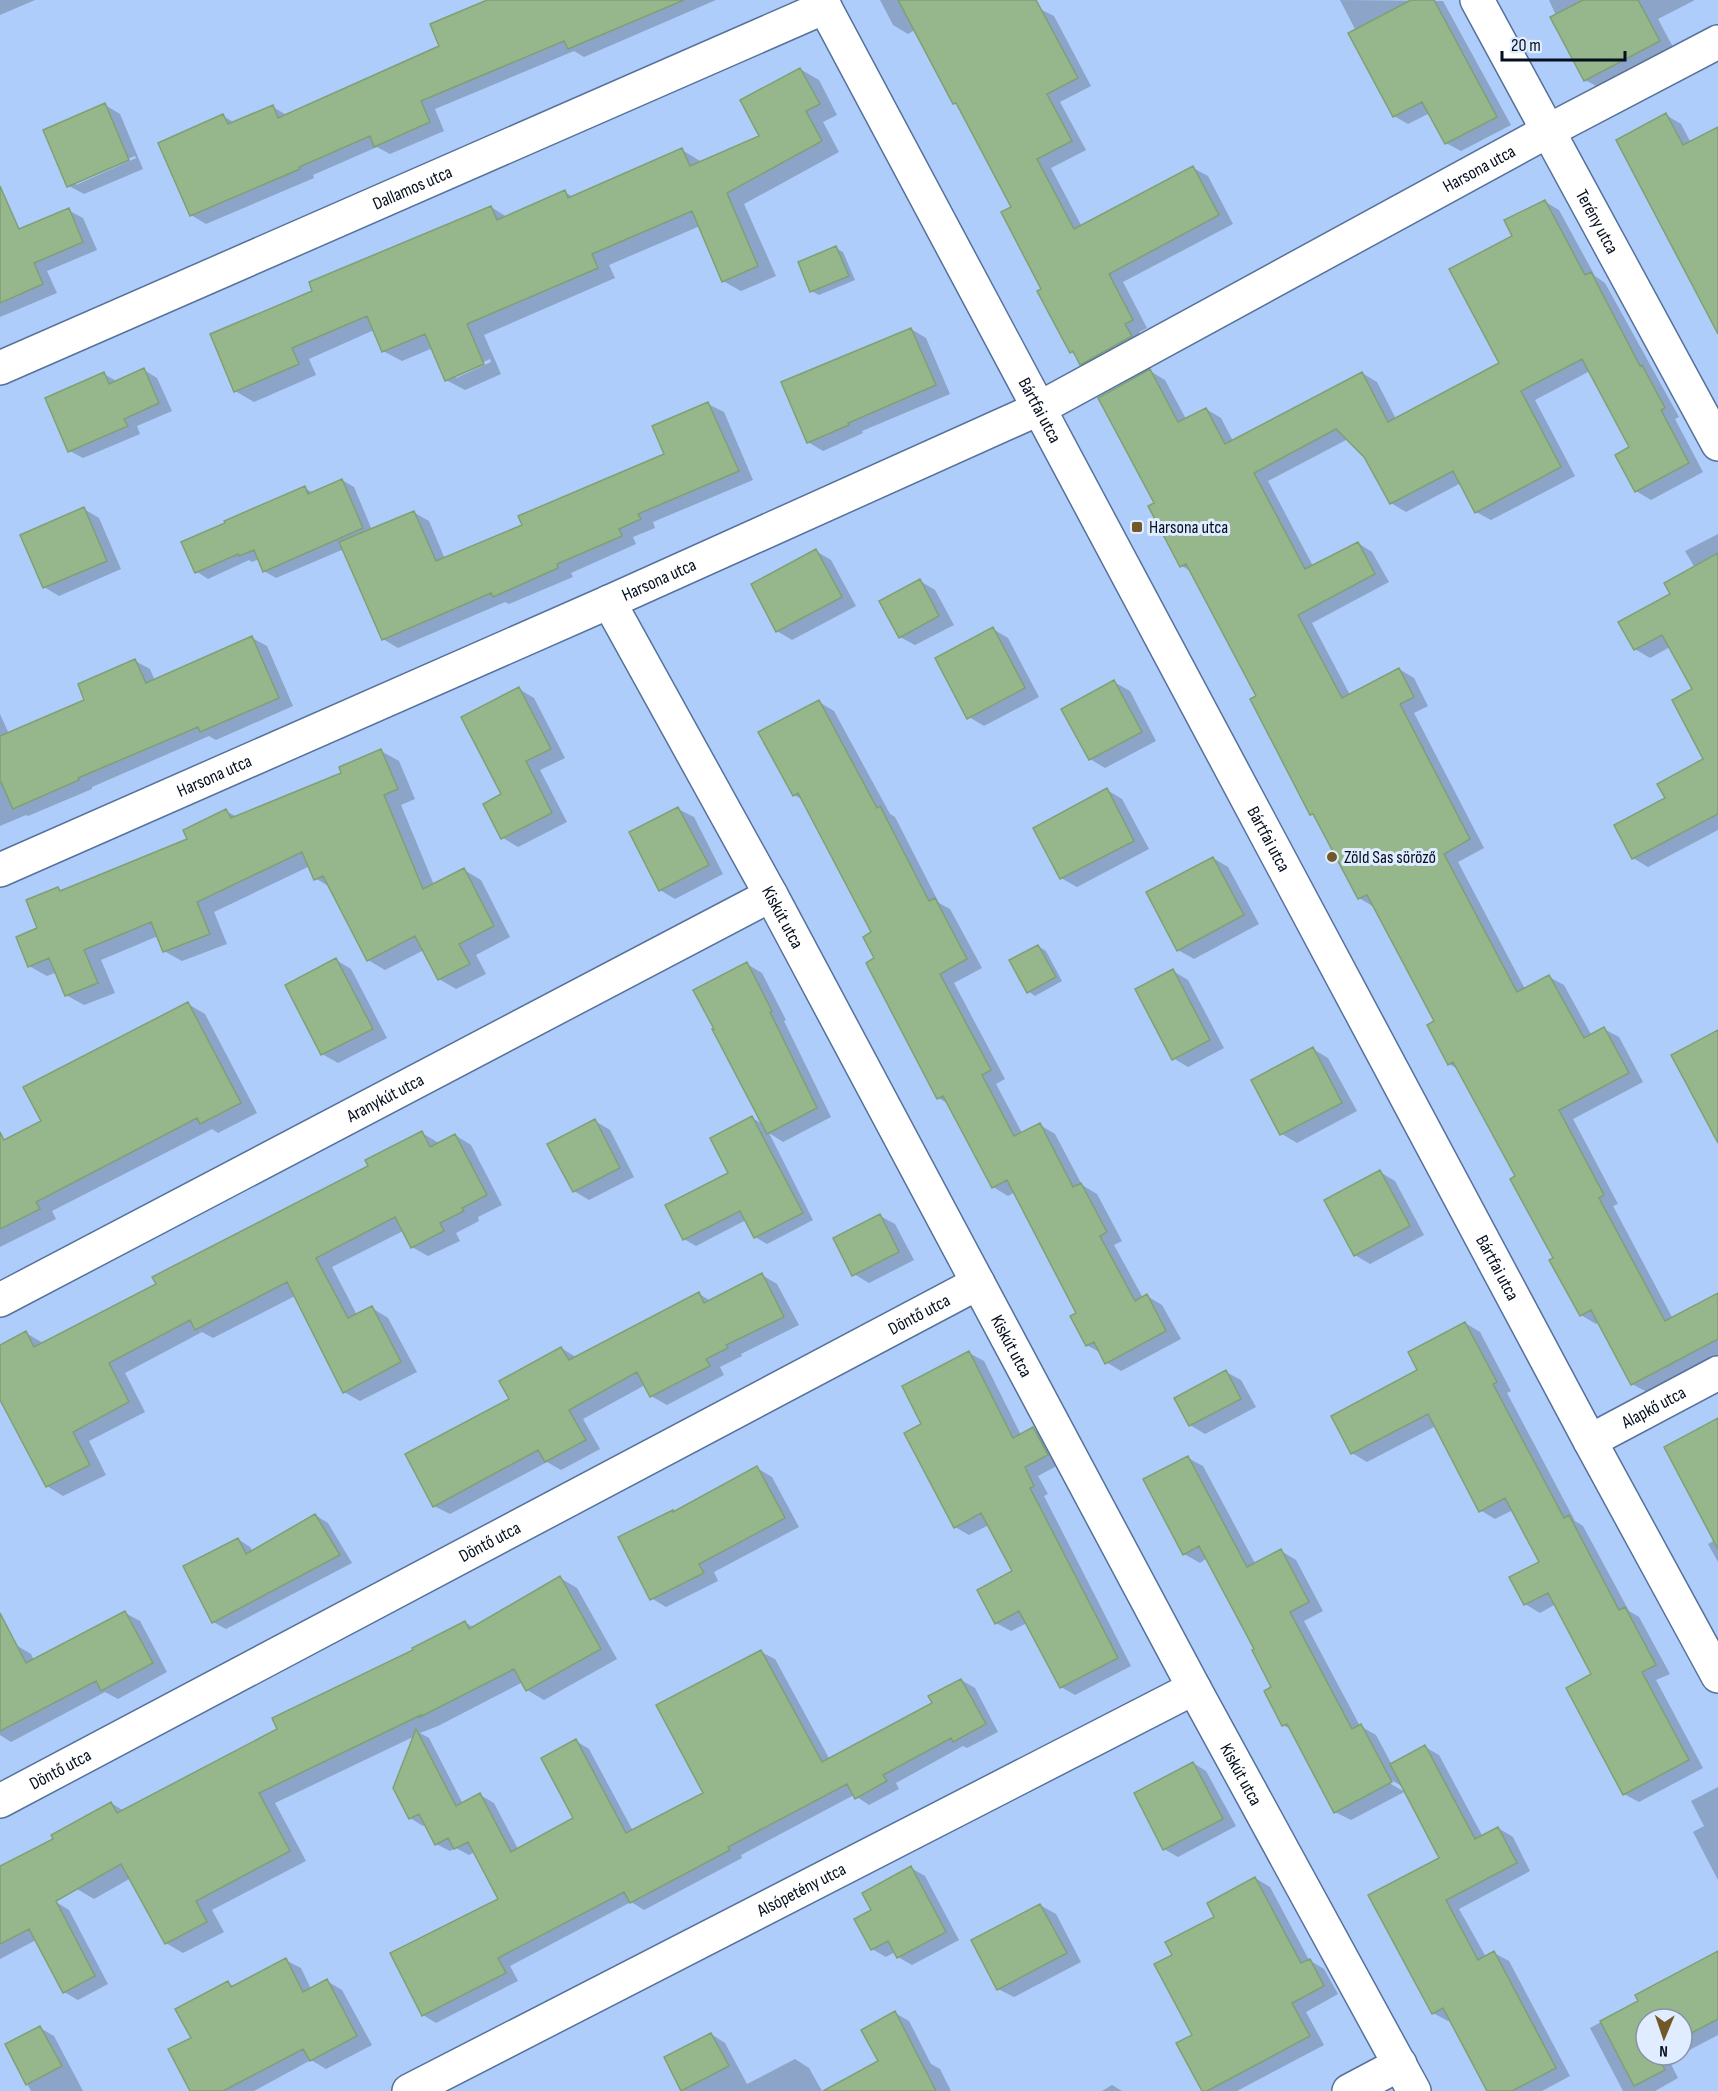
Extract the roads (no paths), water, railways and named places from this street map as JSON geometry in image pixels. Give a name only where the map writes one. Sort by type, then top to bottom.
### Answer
[{"type":"street","name":"Terény utca","points":[[1477,0],[1718,444]]},
{"type":"street","name":"Dallamos utca","points":[[0,368],[823,4]]},
{"type":"street","name":"Bártfai utca","points":[[823,4],[1590,1441],[1718,1676]]},
{"type":"street","name":"Harsona utca","points":[[0,870],[609,602],[1038,409],[1548,131],[1718,42]]},
{"type":"street","name":"Kiskút utca","points":[[609,602],[771,895],[1194,1688],[1407,2078]]},
{"type":"street","name":"Aranykút utca","points":[[0,1300],[771,895]]},
{"type":"street","name":"Döntő utca","points":[[0,1801],[978,1283]]},
{"type":"street","name":"Alapkő utca","points":[[1590,1441],[1718,1373]]},
{"type":"street","name":"Alsópetény utca","points":[[409,2091],[1194,1688]]},
{"type":"street","points":[[1349,2091],[1407,2078]]},
{"type":"place","name":"Harsona utca","points":[[1137,527]]},
{"type":"place","name":"Zöld Sas söröző","points":[[1332,857]]}]
